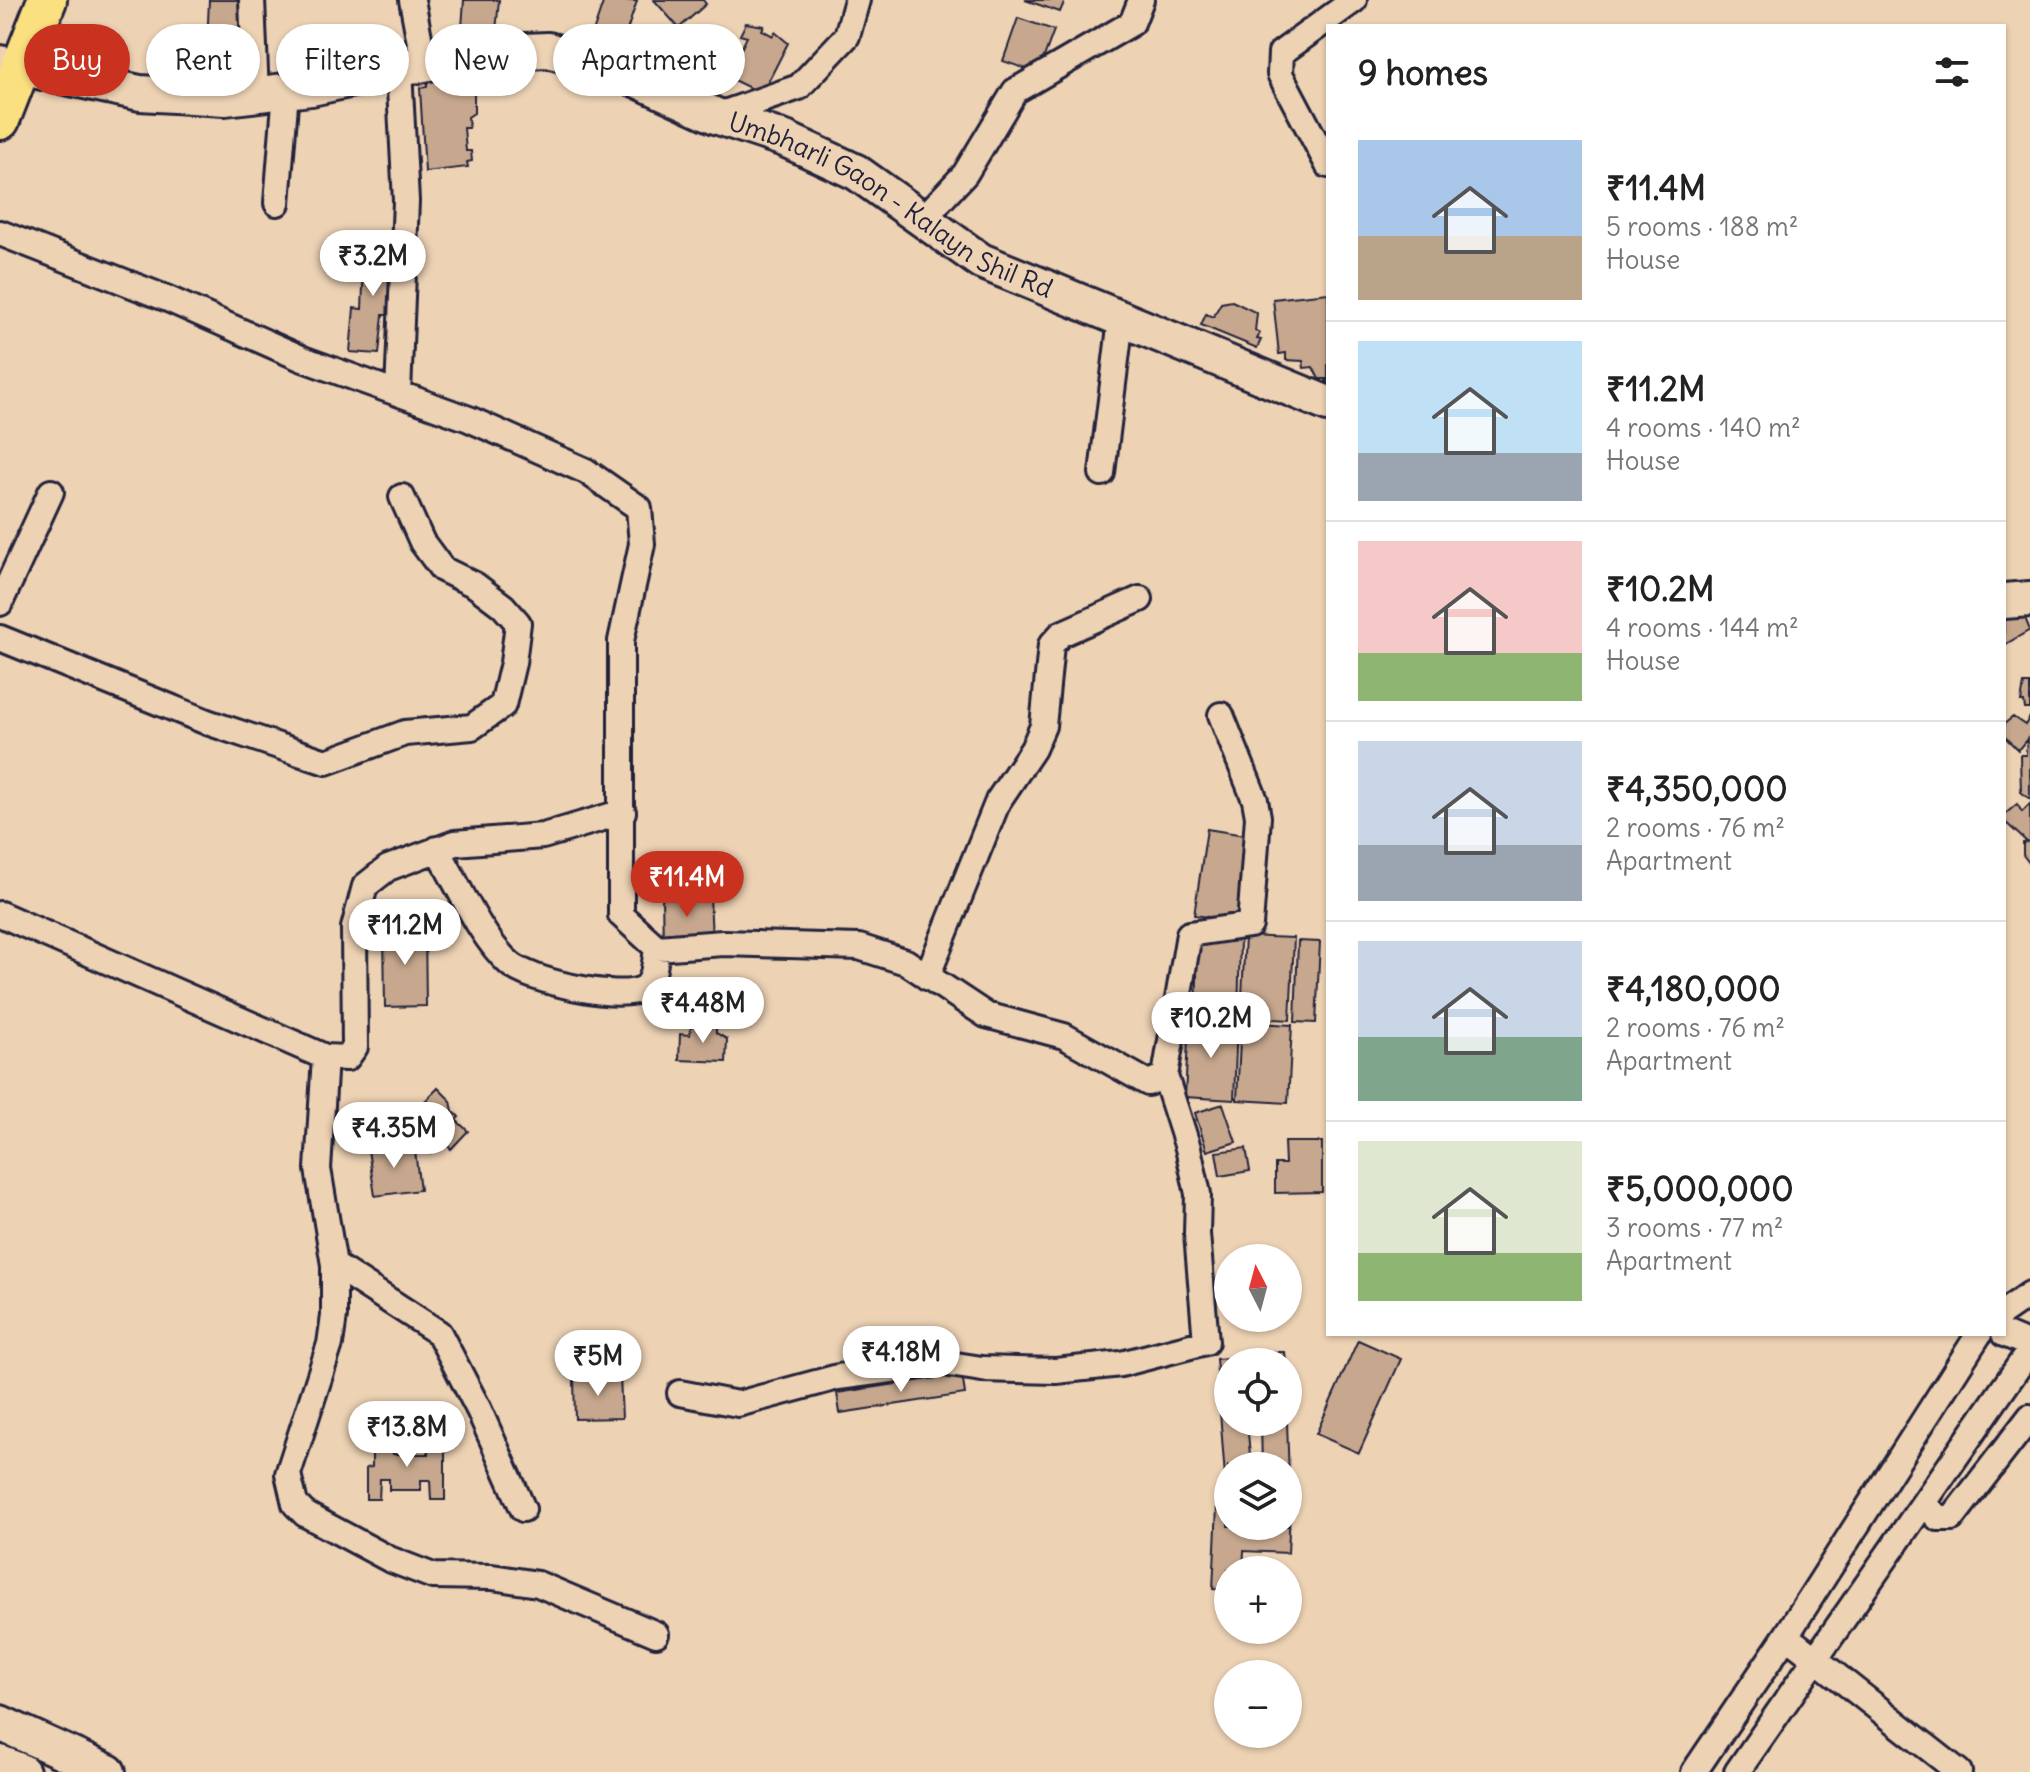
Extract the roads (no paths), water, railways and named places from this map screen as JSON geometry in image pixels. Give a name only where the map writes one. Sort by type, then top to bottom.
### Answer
[{"type":"main road","points":[[0,120],[6,61],[21,0]]},
{"type":"main road","points":[[6,61],[47,0]]},
{"type":"street","points":[[252,0],[271,93],[277,203]]},
{"type":"street","points":[[398,393],[412,0]]},
{"type":"street","points":[[716,116],[799,87],[847,36],[857,0]]},
{"type":"street","points":[[923,219],[965,174],[1015,91],[1132,23],[1141,0]]},
{"type":"street","points":[[1326,161],[1280,74],[1281,53],[1354,0]]},
{"type":"street","name":"Umbharli Gaon - Kalayn Shil Rd","points":[[6,61],[140,93],[225,98],[271,93],[475,53],[548,50],[614,69],[716,116],[785,139],[856,172],[981,261],[1326,403]]},
{"type":"street","points":[[0,233],[168,299],[303,359],[469,419],[586,471],[639,508],[642,544],[621,641],[623,812],[619,854],[621,915],[639,935],[657,948],[723,943],[859,947],[906,962],[986,1015],[1064,1036],[1148,1083],[1165,1076]]},
{"type":"street","points":[[1102,473],[1121,319]]},
{"type":"street","points":[[0,603],[51,492]]},
{"type":"street","points":[[0,638],[207,722],[326,762],[405,733],[472,727],[503,705],[518,623],[503,606],[475,585],[442,569],[422,542],[402,497]]},
{"type":"street","points":[[927,977],[998,801],[1033,749],[1043,726],[1051,645],[1061,634],[1140,599]]},
{"type":"street","points":[[2006,601],[2030,599]]},
{"type":"street","points":[[680,1393],[738,1404],[853,1375],[943,1363],[982,1369],[1056,1371],[1121,1364],[1158,1351],[1206,1342],[1198,1246],[1198,1194],[1188,1148],[1165,1076],[1189,934],[1250,925],[1258,817],[1255,800],[1221,715]]},
{"type":"street","points":[[0,914],[325,1057],[347,1058],[355,1047],[354,928],[365,886],[388,868],[455,843],[543,836],[623,812]]},
{"type":"street","points":[[437,849],[495,948],[511,966],[605,994],[626,993],[644,988],[651,980],[657,948]]},
{"type":"street","points":[[325,1057],[318,1169],[334,1265],[330,1344],[288,1474],[295,1504],[305,1514],[389,1559],[433,1576],[492,1577],[538,1584],[656,1634]]},
{"type":"street","points":[[334,1265],[439,1333],[479,1410],[523,1509]]},
{"type":"street","points":[[2006,1311],[2030,1294]]},
{"type":"street","points":[[1737,1772],[2030,1347],[2006,1335]]},
{"type":"street","points":[[1694,1772],[1786,1636],[1978,1336]]},
{"type":"street","points":[[1924,1503],[1938,1518],[1952,1518],[2030,1417]]},
{"type":"street","points":[[1786,1636],[1959,1772]]},
{"type":"street","points":[[0,1723],[108,1772]]},
{"type":"street","points":[[0,1763],[22,1772]]}]
